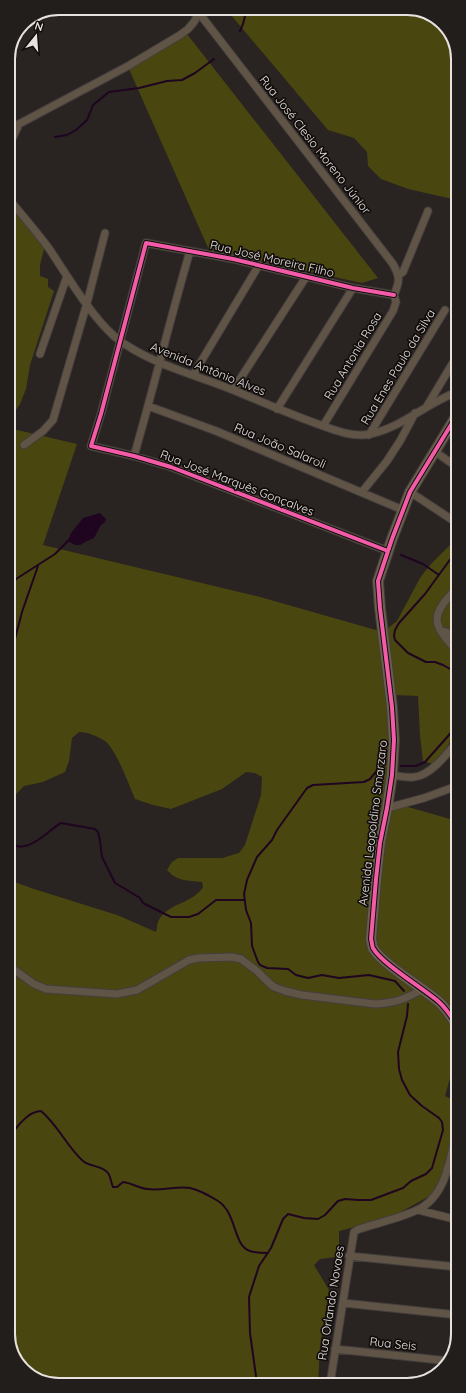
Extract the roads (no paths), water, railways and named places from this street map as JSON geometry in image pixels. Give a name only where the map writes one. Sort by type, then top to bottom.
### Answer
[{"type":"street","points":[[15,125],[128,66],[180,35],[188,28],[197,15]]},
{"type":"street","name":"Rua José Clesio Moreno Júnior","points":[[203,15],[388,258],[399,275]]},
{"type":"street","points":[[15,133],[19,124]]},
{"type":"street","name":"Avenida Antônio Alves","points":[[15,207],[39,236],[86,303],[106,327],[120,340],[139,353],[161,363],[323,426],[357,435],[369,434],[392,427],[415,413],[451,395]]},
{"type":"street","points":[[394,295],[399,284],[399,275],[404,272],[428,211]]},
{"type":"street","points":[[24,445],[43,431],[52,420],[105,233]]},
{"type":"street","name":"Rua José Moreira Filho","points":[[120,340],[146,243],[233,258],[306,277],[394,295]]},
{"type":"street","points":[[134,456],[161,363],[172,312],[190,251]]},
{"type":"street","points":[[193,375],[259,265]]},
{"type":"street","points":[[40,354],[67,276]]},
{"type":"street","points":[[233,390],[306,277]]},
{"type":"street","points":[[277,409],[354,288]]},
{"type":"street","name":"Rua Antonia Rosa","points":[[323,426],[393,311],[396,302],[394,295]]},
{"type":"street","name":"Rua Enes Paulo da Silva","points":[[369,434],[445,310]]},
{"type":"street","name":"Rua José Marquês Gonçalves","points":[[120,340],[101,414],[90,446],[134,456],[171,467],[388,551]]},
{"type":"street","points":[[427,407],[451,366]]},
{"type":"street","name":"Rua João Salaroli","points":[[148,406],[216,431],[403,510]]},
{"type":"street","points":[[362,492],[387,461],[415,413]]},
{"type":"street","name":"Avenida Leopoldino Smarzaro","points":[[423,989],[382,958],[372,947],[372,930],[380,843],[392,775],[394,724],[378,581],[410,492],[451,424]]},
{"type":"street","points":[[434,451],[451,463]]},
{"type":"street","points":[[410,492],[451,519]]},
{"type":"street","points":[[451,595],[440,607],[437,620],[440,630],[451,645]]},
{"type":"street","points":[[440,630],[451,634]]},
{"type":"street","points":[[392,775],[408,777],[422,775],[439,762],[451,749]]},
{"type":"street","points":[[387,808],[424,798],[451,788]]},
{"type":"street","points":[[15,970],[34,984],[46,989],[117,994],[137,990],[189,960],[198,958],[241,959],[258,971],[274,987],[302,995],[385,1004],[402,1000],[423,989],[440,1002],[451,1016]]},
{"type":"street","points":[[418,1210],[429,1202],[442,1183],[451,1153]]},
{"type":"street","points":[[447,1169],[451,1169]]},
{"type":"street","points":[[418,1210],[451,1218]]},
{"type":"street","name":"Rua Orlando Novaes","points":[[331,1378],[352,1235],[359,1229],[418,1210]]},
{"type":"street","points":[[350,1256],[451,1266]]},
{"type":"street","points":[[343,1303],[451,1314]]},
{"type":"street","name":"Rua Seis","points":[[335,1349],[442,1361]]},
{"type":"waterway","points":[[240,31],[245,15]]},
{"type":"waterway","points":[[55,137],[67,135],[76,130],[87,120],[93,105],[109,92],[139,88],[167,81],[182,80],[195,73],[214,59]]},
{"type":"waterway","points":[[15,580],[55,554],[70,539]]},
{"type":"waterway","points":[[401,555],[423,564],[439,575]]},
{"type":"waterway","points":[[451,558],[425,594],[399,623],[395,630],[394,636],[395,640],[408,653],[426,662],[435,662],[451,669]]},
{"type":"waterway","points":[[15,639],[22,612],[38,566]]},
{"type":"waterway","points":[[401,766],[416,766],[425,762],[451,732]]},
{"type":"waterway","points":[[380,767],[370,779],[364,782],[313,785],[307,788],[277,830],[272,840],[257,857],[247,880],[244,894],[246,910],[251,923],[252,946],[260,965],[267,968],[288,969],[296,975],[308,978],[322,975],[339,978],[369,975],[395,981],[404,991]]},
{"type":"waterway","points":[[15,845],[29,845],[61,823],[95,829],[98,832],[102,857],[115,883],[140,898],[143,903],[171,917],[189,917],[198,914],[216,900],[245,900]]},
{"type":"waterway","points":[[256,1378],[250,1333],[249,1297],[259,1266],[271,1248],[283,1219],[288,1214],[304,1218],[318,1219],[325,1215],[338,1201],[345,1199],[371,1200],[403,1188],[411,1181],[426,1174],[432,1168],[443,1130],[442,1122],[410,1095],[402,1080],[399,1069],[398,1052],[407,1016],[408,1004]]},
{"type":"waterway","points":[[15,1130],[26,1117],[41,1111],[83,1161],[103,1169],[108,1173],[113,1187],[117,1187],[123,1182],[147,1189],[190,1188],[201,1192],[224,1206],[229,1213],[240,1243],[245,1248],[252,1252],[268,1253]]}]
